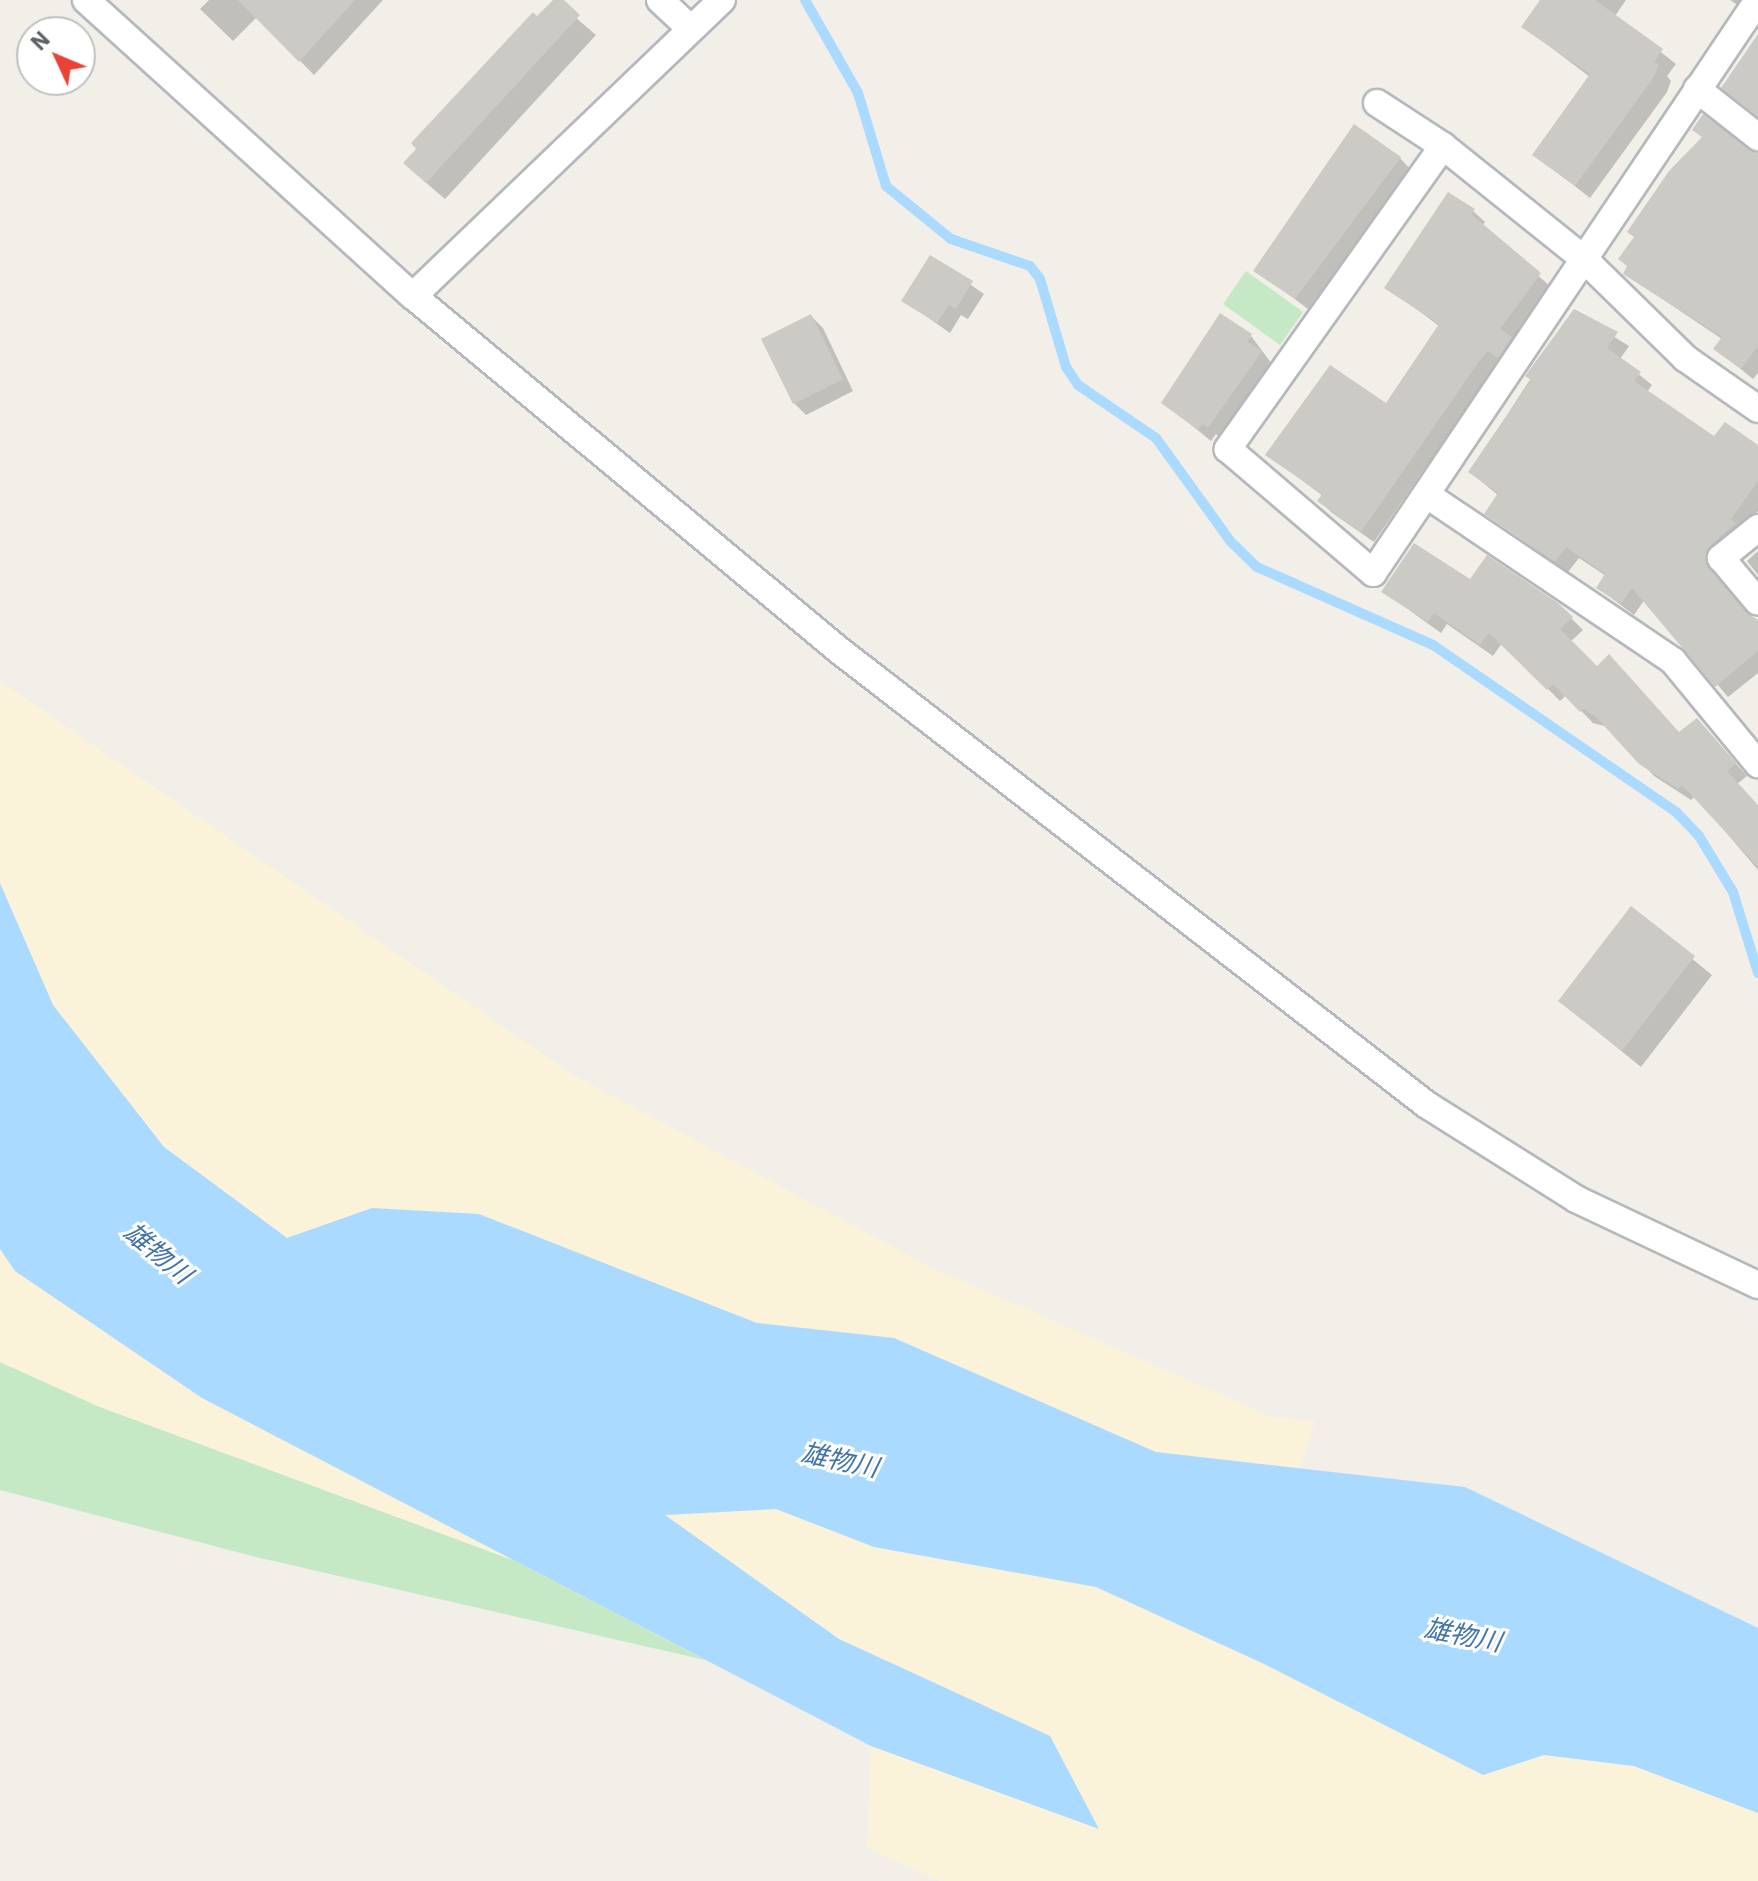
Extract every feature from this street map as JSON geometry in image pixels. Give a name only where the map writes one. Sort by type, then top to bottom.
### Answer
[{"type":"street","points":[[86,0],[413,296],[840,651],[1427,1105],[1576,1199],[1758,1285]]},
{"type":"street","points":[[660,0],[691,29]]},
{"type":"street","points":[[413,296],[722,0]]},
{"type":"street","points":[[1443,146],[1228,449],[1373,573],[1758,0]]},
{"type":"street","points":[[1697,89],[1758,137]]},
{"type":"street","points":[[1377,103],[1443,146],[1583,258],[1685,358],[1758,409]]},
{"type":"street","points":[[1427,495],[1673,661],[1758,764]]},
{"type":"street","points":[[1758,528],[1721,558],[1758,602]]},
{"type":"green space","points":[[1246,271],[1303,312],[1280,345],[1223,304]]},
{"type":"green space","points":[[0,1362],[100,1407],[513,1560],[705,1660],[256,1557],[0,1490]]},
{"type":"sand","points":[[0,681],[572,1074],[930,1267],[1272,1417],[1315,1421],[1300,1468],[1156,1452],[894,1338],[757,1323],[629,1274],[372,1208],[287,1238],[164,1147],[53,1005],[0,883]]},
{"type":"sand","points":[[0,1249],[15,1271],[202,1398],[513,1560],[100,1407],[0,1362]]},
{"type":"sand","points":[[776,1509],[874,1547],[1096,1587],[1262,1663],[1483,1774],[1544,1755],[1634,1766],[1758,1813],[1758,1881],[940,1881],[867,1848],[871,1746],[1091,1826],[1050,1736],[839,1639],[664,1515]]},
{"type":"water","name":"雄物川","points":[[0,883],[53,1005],[164,1147],[287,1238],[372,1208],[479,1214],[757,1323],[894,1338],[1156,1452],[1465,1487],[1758,1628],[1758,1813],[1634,1766],[1544,1755],[1483,1775],[1262,1663],[1096,1587],[874,1547],[776,1509],[665,1515],[839,1639],[1050,1736],[1099,1829],[871,1746],[202,1398],[15,1271],[0,1249]]},
{"type":"building","points":[[238,0],[355,0],[299,62]]},
{"type":"building","points":[[553,0],[564,0],[580,15],[426,183],[403,163],[416,149],[411,143],[533,12],[537,16]]},
{"type":"building","points":[[1540,0],[1595,0],[1663,49],[1654,62],[1659,65],[1653,78],[1575,186],[1532,155],[1590,74],[1521,27]]},
{"type":"building","points":[[1758,34],[1758,117],[1721,88]]},
{"type":"building","points":[[1703,114],[1758,153],[1758,346],[1741,369],[1713,349],[1722,337],[1623,274],[1627,266],[1618,259],[1634,237],[1627,232],[1669,171],[1702,137],[1692,130]]},
{"type":"building","points":[[1354,124],[1401,157],[1295,299],[1253,271]]},
{"type":"building","points":[[1448,192],[1475,209],[1471,214],[1541,273],[1500,329],[1512,337],[1498,358],[1488,351],[1480,360],[1361,532],[1317,501],[1322,494],[1265,455],[1330,365],[1386,403],[1439,324],[1384,288]]},
{"type":"building","points":[[930,255],[973,281],[956,309],[949,305],[937,323],[901,301]]},
{"type":"building","points":[[1574,309],[1618,332],[1607,348],[1641,372],[1634,381],[1714,436],[1725,422],[1758,445],[1758,481],[1731,519],[1736,523],[1710,546],[1705,560],[1746,612],[1758,620],[1758,651],[1715,687],[1632,588],[1621,604],[1596,588],[1605,574],[1566,547],[1555,562],[1484,514],[1498,493],[1468,472],[1531,380],[1525,376]]},
{"type":"building","points":[[1220,313],[1252,334],[1247,342],[1262,351],[1208,428],[1203,424],[1198,430],[1161,403]]},
{"type":"building","points":[[811,314],[843,379],[793,404],[761,339]]},
{"type":"building","points":[[1414,543],[1470,579],[1487,555],[1558,603],[1573,617],[1560,629],[1597,666],[1609,654],[1679,732],[1697,718],[1736,763],[1727,771],[1758,805],[1758,867],[1682,785],[1678,789],[1639,764],[1596,717],[1584,709],[1580,712],[1553,684],[1547,690],[1489,633],[1480,645],[1434,613],[1428,622],[1381,592]]},
{"type":"building","points":[[1631,906],[1695,956],[1622,1051],[1558,1001]]},
{"type":"waterway","points":[[805,0],[858,93],[886,186],[951,239],[1030,266],[1040,279],[1066,367],[1078,385],[1156,438],[1231,542],[1257,567],[1433,645],[1677,813],[1699,836],[1733,892],[1758,973]]}]
